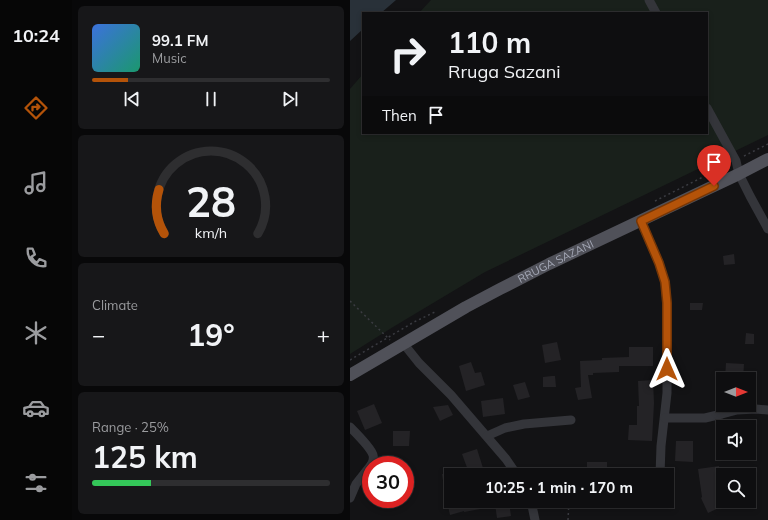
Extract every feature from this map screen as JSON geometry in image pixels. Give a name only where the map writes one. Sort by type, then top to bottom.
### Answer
[{"type":"main road","name":"RRUGA SAZANI","points":[[350,375],[466,307],[548,264],[740,174],[768,159]]},
{"type":"street","points":[[649,0],[655,12]]},
{"type":"street","points":[[708,110],[736,161],[750,196],[768,229]]},
{"type":"street","points":[[641,221],[659,263],[665,282],[667,303],[667,386],[660,468]]},
{"type":"street","points":[[400,345],[451,395],[487,436],[512,468]]},
{"type":"street","points":[[665,418],[706,418],[737,410],[768,410]]},
{"type":"street","points":[[487,436],[505,428],[524,424],[571,420]]},
{"type":"street","points":[[350,426],[370,450],[373,456]]},
{"type":"street","points":[[350,498],[356,484],[362,476]]},
{"type":"street","points":[[532,508],[534,520]]},
{"type":"path","points":[[350,301],[388,338],[400,345]]},
{"type":"path","points":[[568,520],[569,508]]},
{"type":"shaded area","points":[[350,0],[396,0],[382,12],[362,12],[362,30],[350,41]]},
{"type":"shaded area","points":[[431,0],[768,0],[768,135],[485,272],[350,354],[350,89],[362,75],[362,134],[708,134],[708,12],[420,12]]},
{"type":"building","points":[[734,254],[735,264],[724,265],[723,256]]},
{"type":"building","points":[[690,303],[703,303],[702,310],[690,310]]},
{"type":"building","points":[[746,333],[754,334],[754,344],[745,344]]},
{"type":"building","points":[[557,342],[561,360],[545,363],[542,345]]},
{"type":"building","points":[[629,347],[653,347],[653,366],[619,366],[619,372],[593,373],[593,375],[588,375],[592,398],[578,400],[575,388],[581,387],[580,361],[602,360],[602,358],[629,357]]},
{"type":"building","points":[[471,362],[475,373],[481,372],[485,385],[466,391],[459,366]]},
{"type":"building","points":[[726,363],[744,364],[743,372],[725,372]]},
{"type":"building","points":[[555,376],[556,387],[543,387],[543,377]]},
{"type":"building","points":[[653,380],[654,403],[652,441],[628,440],[629,425],[637,425],[637,406],[639,406],[638,381]]},
{"type":"building","points":[[525,382],[530,397],[518,400],[513,385]]},
{"type":"building","points":[[503,398],[505,414],[483,417],[481,401]]},
{"type":"building","points":[[374,404],[382,423],[365,430],[357,411]]},
{"type":"building","points":[[448,405],[453,415],[440,421],[433,407]]},
{"type":"building","points":[[393,431],[410,431],[409,446],[393,446]]},
{"type":"building","points":[[676,441],[693,441],[693,462],[675,461]]},
{"type":"building","points":[[477,449],[483,468],[467,468],[462,454]]},
{"type":"building","points":[[732,460],[750,460],[750,461]]},
{"type":"building","points":[[587,462],[607,462],[607,468],[587,468]]},
{"type":"building","points":[[719,466],[719,468],[716,468],[716,508],[719,508],[708,513],[701,498],[698,469]]},
{"type":"building","points":[[442,474],[444,474],[444,487]]},
{"type":"building","points":[[448,508],[486,508],[464,511],[450,515]]},
{"type":"building","points":[[496,508],[510,508],[511,516],[497,518]]},
{"type":"route","points":[[667,369],[667,303],[665,282],[659,263],[641,221],[714,186]]}]
